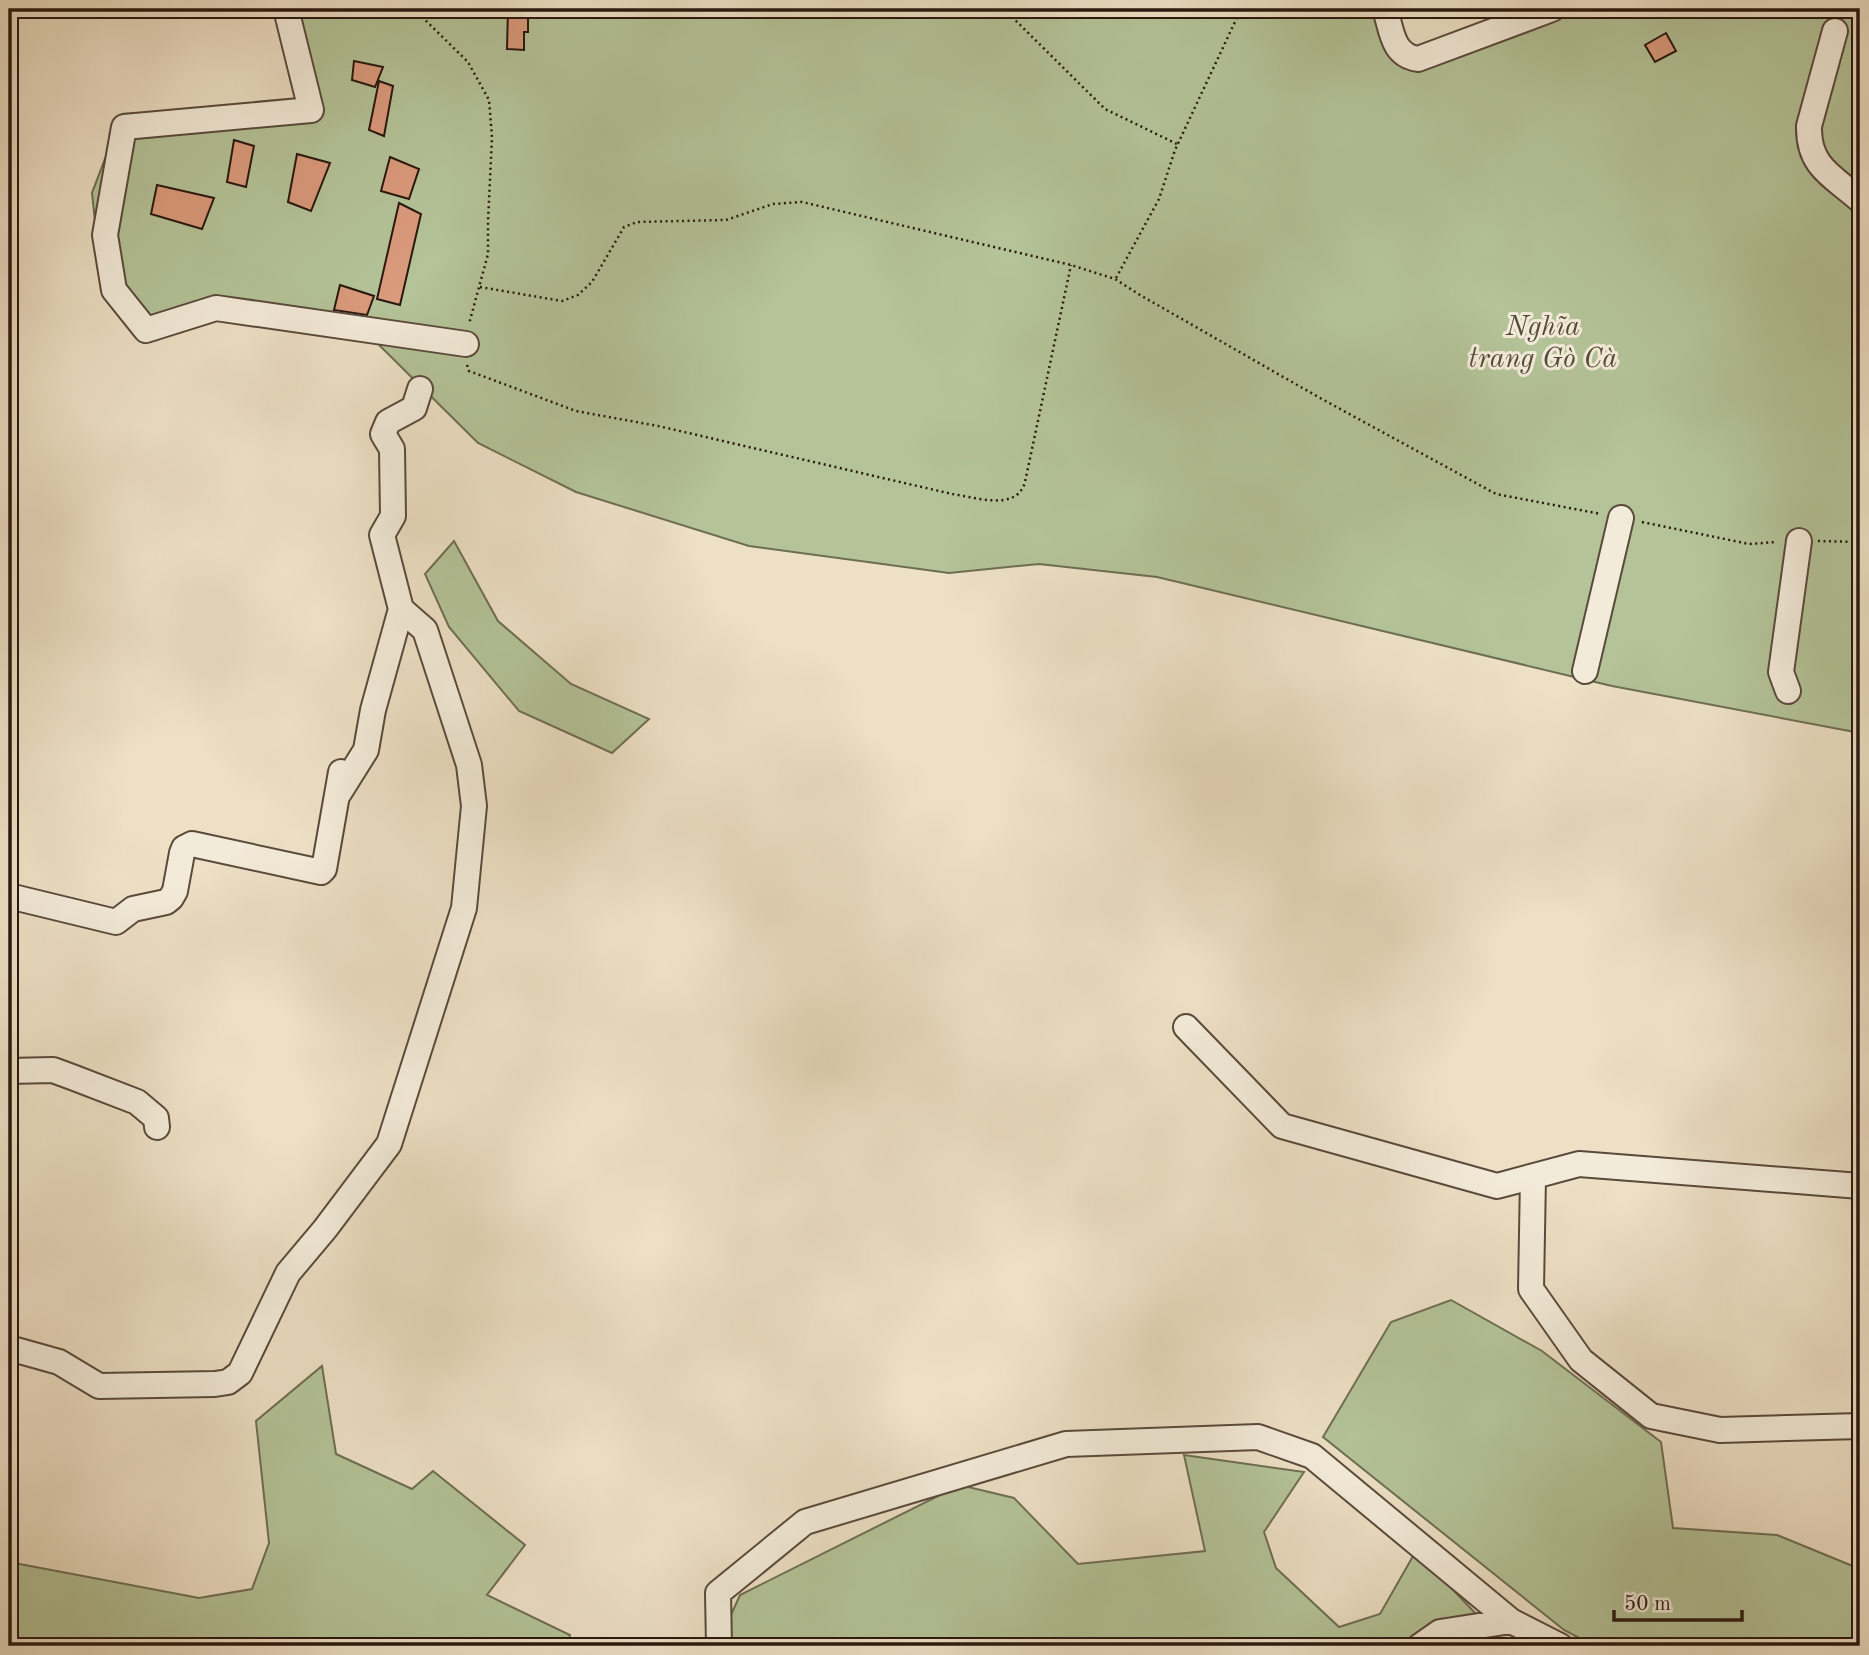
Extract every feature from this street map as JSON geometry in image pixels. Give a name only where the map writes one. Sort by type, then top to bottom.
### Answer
[{"type":"street","points":[[286,9],[311,110],[124,127],[105,234],[114,290],[146,330],[216,308],[466,344]]},
{"type":"street","points":[[1385,9],[1396,47],[1402,53],[1418,58],[1552,9]]},
{"type":"street","points":[[1835,31],[1809,127],[1809,139],[1817,163],[1860,200]]},
{"type":"street","points":[[337,797],[366,750],[373,710],[401,609],[382,535],[393,516],[392,449],[383,433],[388,422],[414,408],[420,389]]},
{"type":"street","points":[[1585,671],[1621,517]]},
{"type":"street","points":[[1788,691],[1781,672],[1799,541]]},
{"type":"street","points":[[9,1348],[59,1362],[99,1386],[228,1382],[240,1373],[288,1273],[349,1199],[389,1144],[464,908],[474,806],[469,765],[425,629],[401,609]]},
{"type":"street","points":[[9,896],[116,922],[134,909],[166,902],[171,898],[175,891],[184,848],[192,845],[321,872],[324,869],[341,772]]},
{"type":"street","points":[[1186,1027],[1282,1126],[1497,1186],[1579,1164],[1860,1186]]},
{"type":"street","points":[[9,1071],[52,1070],[72,1077],[137,1102],[156,1118],[157,1127]]},
{"type":"street","points":[[1533,1177],[1531,1289],[1581,1360],[1651,1416],[1720,1430],[1860,1426]]},
{"type":"street","points":[[719,1646],[718,1594],[805,1522],[1066,1444],[1258,1437],[1312,1456],[1511,1621],[1560,1646]]},
{"type":"street","points":[[1420,1646],[1440,1632],[1511,1621]]},
{"type":"path","points":[[414,9],[468,62],[489,100],[492,137],[488,254],[466,344],[464,360],[469,371],[576,411],[658,426],[952,494],[996,500],[1015,499],[1023,492],[1071,265]]},
{"type":"path","points":[[1004,9],[1105,109],[1177,144]]},
{"type":"path","points":[[1115,279],[1159,199],[1177,144],[1241,9]]},
{"type":"path","points":[[480,287],[562,301],[578,295],[592,282],[624,227],[637,222],[726,220],[773,204],[802,202],[1071,265],[1115,279],[1320,398],[1496,494],[1749,544],[1860,542]]},
{"type":"green space","name":"Nghĩa trang Gò Cà","points":[[280,9],[1384,9],[1410,46],[1442,45],[1540,9],[1860,9],[1860,733],[1612,686],[1157,577],[1039,564],[949,573],[749,546],[576,492],[478,443],[367,333],[197,312],[153,336],[103,295],[92,193],[122,114],[306,105]]},
{"type":"green space","points":[[454,541],[498,621],[571,684],[649,719],[612,753],[519,711],[449,627],[425,574]]},
{"type":"green space","points":[[1451,1300],[1542,1351],[1661,1442],[1673,1528],[1777,1535],[1860,1569],[1860,1646],[1594,1646],[1564,1630],[1323,1437],[1391,1322]]},
{"type":"green space","points":[[322,1366],[336,1454],[412,1489],[433,1471],[525,1545],[487,1595],[570,1635],[567,1646],[9,1646],[9,1562],[199,1598],[252,1589],[269,1543],[256,1421]]},
{"type":"green space","points":[[1184,1455],[1304,1472],[1264,1532],[1276,1568],[1339,1627],[1380,1614],[1416,1551],[1499,1638],[1484,1646],[717,1646],[740,1595],[960,1485],[1014,1498],[1078,1564],[1205,1551]]},
{"type":"building","points":[[508,9],[528,9],[528,32],[524,32],[524,50],[507,49]]},
{"type":"building","points":[[1666,33],[1676,51],[1655,62],[1645,45]]},
{"type":"building","points":[[354,61],[383,67],[375,87],[352,80]]},
{"type":"building","points":[[379,81],[393,86],[384,136],[369,130]]},
{"type":"building","points":[[234,140],[254,146],[246,187],[227,182]]},
{"type":"building","points":[[297,154],[330,163],[311,211],[288,202]]},
{"type":"building","points":[[390,157],[419,169],[409,199],[381,191]]},
{"type":"building","points":[[157,185],[214,198],[202,229],[151,214]]},
{"type":"building","points":[[399,203],[421,214],[400,305],[377,299]]},
{"type":"building","points":[[340,285],[374,296],[367,315],[334,310]]}]
